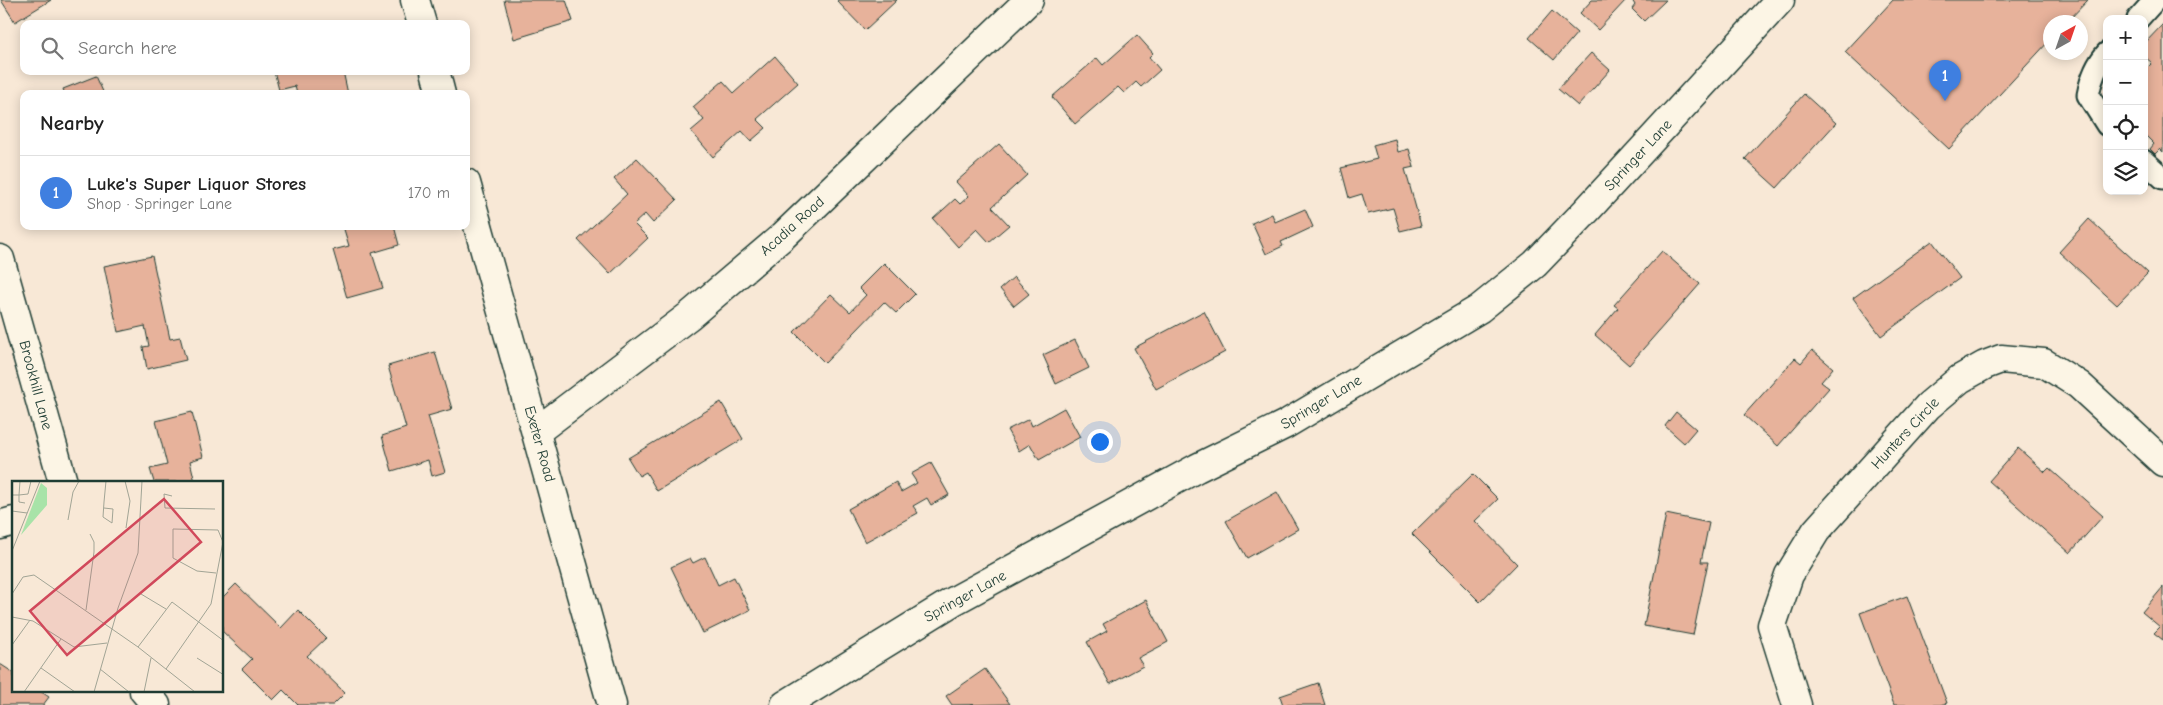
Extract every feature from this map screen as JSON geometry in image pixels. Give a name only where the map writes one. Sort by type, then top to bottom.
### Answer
[{"type":"street","points":[[415,0],[421,20]]},
{"type":"street","name":"Acadia Road","points":[[537,431],[689,316],[783,236],[1029,0]]},
{"type":"street","name":"Springer Lane","points":[[785,705],[952,602],[1197,468],[1286,424],[1478,309],[1535,264],[1780,0]]},
{"type":"street","points":[[436,75],[440,90]]},
{"type":"street","name":"Exeter Road","points":[[470,197],[537,431],[612,705]]},
{"type":"street","name":"Brookhill Lane","points":[[0,258],[63,481]]},
{"type":"street","name":"Hunters Circle","points":[[1797,705],[1772,625],[1789,575],[1816,530],[1928,406],[1960,379],[1985,365],[2001,359],[2044,363],[2079,385],[2163,462]]},
{"type":"street","points":[[145,692],[156,705]]},
{"type":"lane","points":[[2142,15],[2155,0]]},
{"type":"lane","points":[[2103,59],[2092,77],[2088,95],[2103,119]]},
{"type":"lane","points":[[2148,165],[2163,178]]},
{"type":"building","points":[[1,0],[51,0],[15,22]]},
{"type":"building","points":[[504,0],[566,0],[573,21],[514,39]]},
{"type":"building","points":[[838,0],[897,0],[865,30]]},
{"type":"building","points":[[1592,0],[1626,0],[1598,30],[1580,13]]},
{"type":"building","points":[[1632,0],[1666,0],[1644,21],[1632,9],[1635,5]]},
{"type":"building","points":[[1893,0],[2088,0],[2074,15],[2043,15],[2043,48],[1949,149],[1845,52]]},
{"type":"building","points":[[1552,11],[1577,33],[1554,60],[1529,38]]},
{"type":"building","points":[[2163,24],[2163,152],[2160,149],[2155,154],[2150,149],[2154,144],[2148,138],[2148,67],[2152,63],[2148,60],[2148,40]]},
{"type":"building","points":[[1137,35],[1153,53],[1149,57],[1160,70],[1141,87],[1136,82],[1124,93],[1118,87],[1075,124],[1052,97],[1097,58],[1103,65]]},
{"type":"building","points":[[1591,53],[1610,70],[1578,106],[1558,89]]},
{"type":"building","points":[[775,56],[798,83],[757,119],[766,128],[751,141],[742,131],[713,157],[691,131],[704,120],[693,107],[723,81],[734,93]]},
{"type":"building","points":[[275,75],[344,75],[347,90],[296,90],[295,86],[279,90]]},
{"type":"building","points":[[96,76],[102,90],[63,90]]},
{"type":"building","points":[[1804,94],[1836,123],[1777,188],[1745,159]]},
{"type":"building","points":[[1395,139],[1398,152],[1409,149],[1414,167],[1405,169],[1421,226],[1400,231],[1393,208],[1368,214],[1362,194],[1349,198],[1341,168],[1377,159],[1373,145]]},
{"type":"building","points":[[999,144],[1027,175],[992,207],[1009,225],[989,242],[977,229],[958,247],[933,219],[955,199],[960,204],[969,196],[956,182]]},
{"type":"building","points":[[637,158],[677,200],[653,223],[645,214],[634,224],[648,238],[610,274],[578,240],[627,194],[614,179]]},
{"type":"building","points":[[1305,209],[1313,227],[1281,242],[1283,246],[1266,254],[1252,223],[1272,214],[1275,222]]},
{"type":"building","points":[[2089,219],[2148,273],[2117,305],[2059,252]]},
{"type":"building","points":[[344,230],[395,230],[399,245],[372,253],[383,288],[347,298],[333,250],[349,246]]},
{"type":"building","points":[[1932,241],[1960,278],[1881,336],[1853,298]]},
{"type":"building","points":[[1662,251],[1700,284],[1629,365],[1595,335],[1618,308],[1614,305]]},
{"type":"building","points":[[152,256],[170,339],[180,337],[186,360],[147,369],[143,347],[149,346],[145,326],[118,332],[104,266]]},
{"type":"building","points":[[884,263],[915,294],[896,313],[884,302],[825,363],[794,332],[831,294],[850,312],[866,295],[859,288]]},
{"type":"building","points":[[1014,277],[1029,294],[1014,306],[1000,289]]},
{"type":"building","points":[[1204,311],[1225,352],[1156,389],[1134,348]]},
{"type":"building","points":[[1075,340],[1089,368],[1056,384],[1043,355]]},
{"type":"building","points":[[1812,350],[1833,368],[1821,382],[1829,388],[1778,446],[1744,415],[1795,358],[1801,363]]},
{"type":"building","points":[[435,352],[452,409],[428,416],[445,472],[432,476],[428,460],[392,471],[382,436],[406,428],[388,366]]},
{"type":"building","points":[[721,402],[743,439],[657,491],[646,472],[639,476],[628,458]]},
{"type":"building","points":[[1064,408],[1080,437],[1039,460],[1030,444],[1019,451],[1007,430],[1029,419],[1032,426]]},
{"type":"building","points":[[192,412],[203,457],[190,461],[195,481],[154,481],[150,469],[167,465],[156,421]]},
{"type":"building","points":[[1676,412],[1696,429],[1684,443],[1665,426]]},
{"type":"building","points":[[2018,448],[2045,472],[2049,468],[2103,516],[2070,553],[1989,481]]},
{"type":"building","points":[[931,463],[949,495],[931,505],[927,498],[913,506],[918,513],[865,542],[848,509],[896,482],[901,492],[917,483],[911,474]]},
{"type":"building","points":[[1473,474],[1498,499],[1475,521],[1517,564],[1480,602],[1412,534]]},
{"type":"building","points":[[1277,492],[1298,529],[1247,558],[1226,521]]},
{"type":"building","points":[[1666,514],[1709,523],[1701,562],[1708,562],[1693,635],[1644,626]]},
{"type":"building","points":[[705,557],[718,585],[734,577],[750,610],[703,633],[671,567],[690,558],[693,563]]},
{"type":"building","points":[[236,584],[281,628],[298,610],[326,638],[307,656],[345,693],[333,705],[298,705],[283,690],[273,700],[242,669],[252,659],[224,633],[224,596]]},
{"type":"building","points":[[2163,587],[2163,640],[2154,633],[2160,627],[2142,612]]},
{"type":"building","points":[[1907,596],[1947,703],[1940,705],[1894,705],[1860,613]]},
{"type":"building","points":[[1146,600],[1168,642],[1138,658],[1143,666],[1110,684],[1087,642],[1107,631],[1103,624]]},
{"type":"building","points":[[0,664],[12,672],[12,692],[42,692],[49,697],[43,705],[0,705]]},
{"type":"building","points":[[985,669],[1010,704],[952,705],[946,696]]},
{"type":"building","points":[[1318,683],[1325,705],[1283,705],[1280,696]]},
{"type":"place","name":"Luke's Super Liquor Stores","points":[[1945,101]]}]
